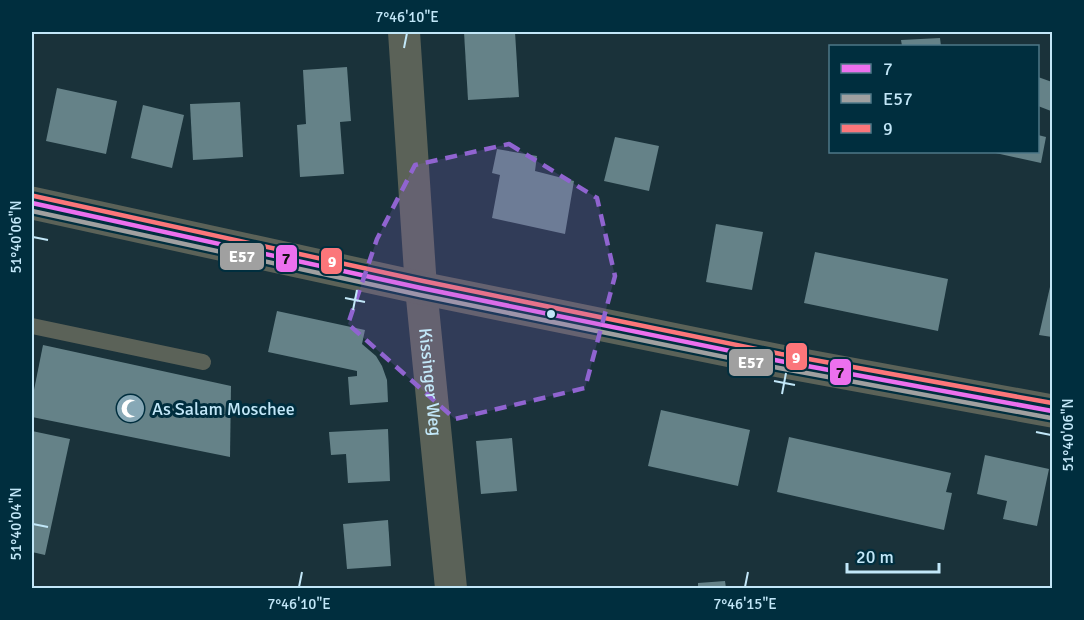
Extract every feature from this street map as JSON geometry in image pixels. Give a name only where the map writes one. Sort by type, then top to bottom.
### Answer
[{"type":"street","name":"Kissinger Weg","points":[[404,32],[422,288],[451,588]]},
{"type":"street","points":[[32,203],[422,288],[780,362],[1053,411]]},
{"type":"lane","points":[[32,326],[203,362]]},
{"type":"highlighted area","points":[[509,144],[597,198],[615,276],[585,388],[455,419],[348,324],[377,239],[415,165]]},
{"type":"building","points":[[464,32],[515,32],[519,97],[468,100]]},
{"type":"building","points":[[940,38],[941,45],[902,45],[901,40]]},
{"type":"building","points":[[347,67],[351,121],[340,122],[344,174],[300,177],[297,125],[306,124],[303,70]]},
{"type":"building","points":[[1039,77],[1052,82],[1051,111],[1039,106]]},
{"type":"building","points":[[57,88],[117,101],[106,154],[46,141]]},
{"type":"building","points":[[240,102],[243,157],[193,160],[190,104]]},
{"type":"building","points":[[143,105],[184,115],[172,168],[131,158]]},
{"type":"building","points":[[1039,135],[1046,137],[1041,163],[996,153],[1039,153]]},
{"type":"building","points":[[615,137],[659,146],[649,191],[604,181]]},
{"type":"building","points":[[497,149],[537,156],[535,171],[574,181],[565,234],[492,218],[500,175],[492,173]]},
{"type":"building","points":[[716,224],[763,232],[752,290],[706,282]]},
{"type":"building","points":[[815,252],[948,279],[938,331],[804,303]]},
{"type":"building","points":[[1050,287],[1052,288],[1052,337],[1039,335]]},
{"type":"building","points":[[277,311],[365,330],[362,344],[376,356],[382,366],[387,380],[388,402],[350,405],[348,377],[357,376],[357,371],[268,352]]},
{"type":"building","name":"As Salam Moschee","points":[[43,345],[231,386],[230,457],[32,417],[32,400]]},
{"type":"building","points":[[661,410],[750,430],[738,486],[648,466]]},
{"type":"building","points":[[388,429],[390,481],[348,483],[346,454],[331,455],[329,432]]},
{"type":"building","points":[[32,431],[70,439],[45,555],[32,552]]},
{"type":"building","points":[[789,437],[951,473],[946,492],[952,493],[944,530],[777,492]]},
{"type":"building","points":[[512,438],[517,491],[481,494],[476,441]]},
{"type":"building","points":[[985,455],[1049,469],[1037,526],[1003,519],[1007,501],[977,494]]},
{"type":"building","points":[[388,520],[391,566],[347,569],[343,524]]},
{"type":"building","points":[[725,581],[726,588],[698,588],[698,583]]},
{"type":"transit line","name":"9","points":[[34,196],[423,281],[781,354],[1052,403]]},
{"type":"transit line","name":"7","points":[[32,203],[421,288],[780,361],[1052,411]]},
{"type":"transit line","name":"E57","points":[[32,211],[420,295],[779,368],[1051,418]]},
{"type":"place","name":"As Salam Moschee","points":[[131,409]]}]
